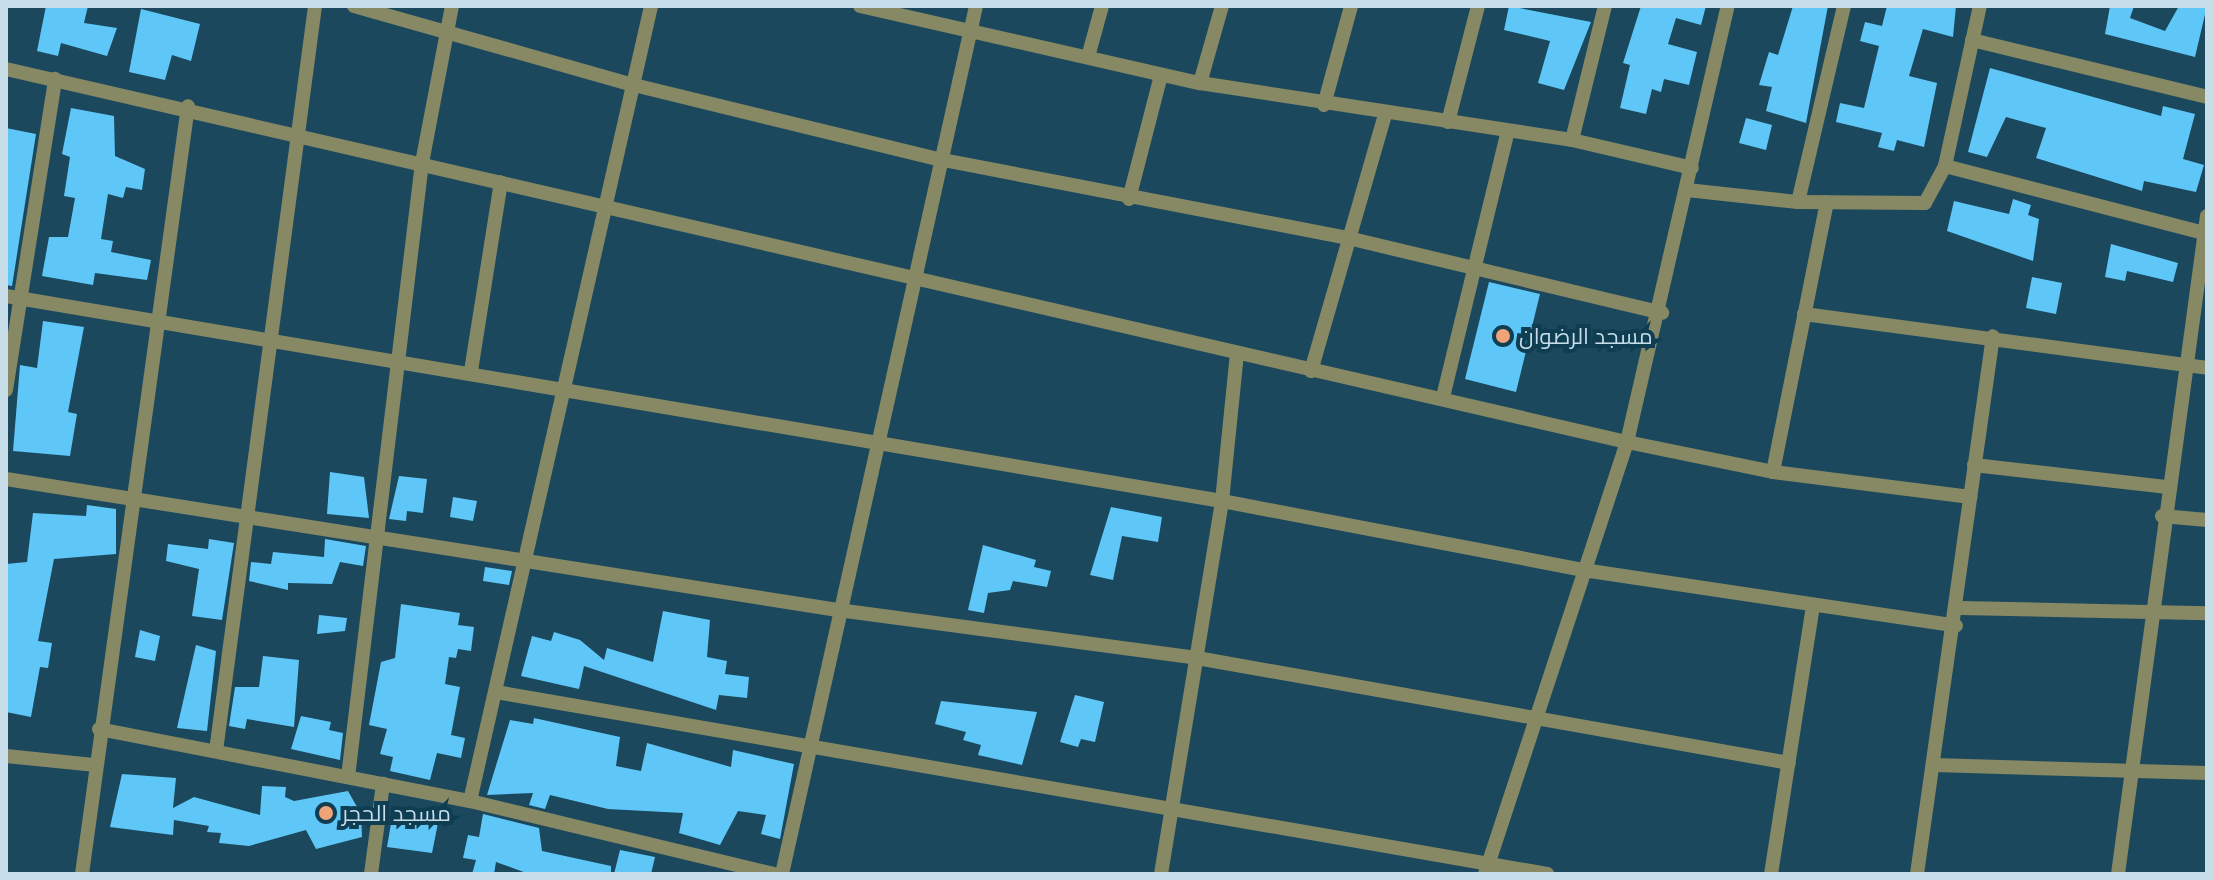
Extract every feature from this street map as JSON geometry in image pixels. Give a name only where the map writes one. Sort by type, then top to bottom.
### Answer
[{"type":"street","points":[[216,751],[252,517],[270,340],[315,6]]},
{"type":"street","points":[[354,6],[634,85],[938,159],[1129,199],[1348,238],[1662,313]]},
{"type":"street","points":[[348,777],[381,539],[397,361],[422,163],[452,6]]},
{"type":"street","points":[[470,801],[651,6]]},
{"type":"street","points":[[860,6],[1200,83],[1324,105],[1572,140],[1692,168]]},
{"type":"street","points":[[782,874],[938,159],[976,6]]},
{"type":"street","points":[[1088,57],[1102,6]]},
{"type":"street","points":[[1200,83],[1222,6]]},
{"type":"street","points":[[1324,105],[1351,6]]},
{"type":"street","points":[[1448,122],[1478,6]]},
{"type":"street","points":[[1572,140],[1605,6]]},
{"type":"street","points":[[1486,869],[1590,571],[1627,442],[1662,313],[1728,6]]},
{"type":"street","points":[[1798,202],[1844,6]]},
{"type":"street","points":[[1687,190],[1798,202],[1925,203],[1945,166],[1980,6]]},
{"type":"street","points":[[1972,40],[2207,97]]},
{"type":"street","points":[[6,69],[188,106],[911,280],[1311,371],[1443,397],[1627,442],[1773,472],[1970,497]]},
{"type":"street","points":[[1129,199],[1161,75]]},
{"type":"street","points":[[6,390],[55,79]]},
{"type":"street","points":[[82,874],[94,765],[188,106]]},
{"type":"street","points":[[1311,371],[1385,114]]},
{"type":"street","points":[[1443,397],[1508,131]]},
{"type":"street","points":[[1945,166],[2206,234]]},
{"type":"street","points":[[471,371],[501,182]]},
{"type":"street","points":[[1773,472],[1827,202]]},
{"type":"street","points":[[2118,874],[2182,365],[2207,216]]},
{"type":"street","points":[[6,296],[471,371],[1222,501],[1590,571],[1956,626]]},
{"type":"street","points":[[1804,314],[1993,336],[2207,368]]},
{"type":"street","points":[[1917,874],[1960,608],[1970,497],[1993,336]]},
{"type":"street","points":[[1161,874],[1222,501],[1237,354]]},
{"type":"street","points":[[1974,465],[2166,487]]},
{"type":"street","points":[[6,479],[381,539],[527,558],[838,610],[1197,658],[1537,723],[1789,763]]},
{"type":"street","points":[[2162,516],[2207,520]]},
{"type":"street","points":[[1771,874],[1813,605]]},
{"type":"street","points":[[1960,608],[2152,609],[2207,613]]},
{"type":"street","points":[[496,692],[1171,810],[1486,869],[1547,874]]},
{"type":"street","points":[[99,729],[470,801],[773,874]]},
{"type":"street","points":[[6,756],[94,765]]},
{"type":"street","points":[[1934,765],[2133,768],[2207,773]]},
{"type":"street","points":[[371,874],[383,784]]},
{"type":"building","points":[[46,6],[88,6],[84,23],[117,28],[107,56],[61,43],[58,56],[37,51]]},
{"type":"building","points":[[1509,6],[1591,22],[1564,90],[1538,83],[1550,41],[1504,30]]},
{"type":"building","points":[[1641,6],[1706,6],[1701,25],[1676,18],[1668,44],[1697,52],[1689,85],[1664,79],[1661,92],[1652,89],[1646,114],[1620,108],[1630,65],[1623,63]]},
{"type":"building","points":[[1793,6],[1828,6],[1806,123],[1766,111],[1772,87],[1759,85],[1769,52],[1778,55]]},
{"type":"building","points":[[1887,6],[1956,6],[1953,37],[1923,29],[1909,76],[1937,83],[1924,147],[1897,140],[1894,151],[1878,147],[1882,133],[1836,122],[1840,103],[1864,108],[1879,46],[1860,41],[1865,22],[1882,26]]},
{"type":"building","points":[[2110,6],[2134,6],[2130,18],[2165,31],[2179,6],[2207,6],[2195,57],[2105,34]]},
{"type":"building","points":[[141,9],[200,24],[191,61],[172,55],[165,80],[129,72]]},
{"type":"building","points":[[1990,68],[2161,116],[2163,106],[2195,114],[2183,159],[2204,165],[2196,192],[2144,181],[2142,191],[2036,158],[2046,128],[2006,117],[1987,157],[1968,152]]},
{"type":"building","points":[[71,108],[114,116],[115,156],[145,169],[142,190],[126,187],[123,198],[108,194],[101,239],[113,241],[111,252],[151,260],[147,280],[95,273],[93,285],[42,276],[49,237],[68,237],[75,198],[64,196],[70,157],[62,154]]},
{"type":"building","points":[[1746,118],[1772,125],[1766,150],[1739,143]]},
{"type":"building","points":[[6,128],[36,134],[12,286],[6,285]]},
{"type":"building","points":[[2013,199],[2031,205],[2028,215],[2039,219],[2033,261],[1947,231],[1954,201],[2009,214]]},
{"type":"building","points":[[2111,244],[2178,263],[2173,282],[2127,271],[2125,281],[2105,277]]},
{"type":"building","points":[[2032,277],[2062,283],[2056,314],[2026,308]]},
{"type":"building","name":"مسجد الرضوان","points":[[1489,282],[1540,294],[1516,392],[1465,379]]},
{"type":"building","points":[[43,321],[84,327],[68,412],[77,414],[70,456],[13,451],[20,365],[37,368]]},
{"type":"building","points":[[330,472],[364,477],[369,518],[327,514]]},
{"type":"building","points":[[399,476],[427,479],[423,513],[407,511],[406,521],[389,519]]},
{"type":"building","points":[[453,497],[477,501],[473,521],[450,517]]},
{"type":"building","points":[[87,505],[116,509],[116,554],[54,559],[38,641],[52,643],[48,668],[40,667],[31,717],[6,712],[6,564],[27,562],[33,513],[86,516]]},
{"type":"building","points":[[1111,507],[1162,517],[1158,542],[1122,536],[1113,580],[1090,575]]},
{"type":"building","points":[[209,539],[234,543],[222,620],[192,616],[199,569],[166,561],[168,544],[208,549]]},
{"type":"building","points":[[325,539],[366,546],[363,566],[340,562],[332,584],[288,583],[288,590],[249,581],[251,562],[271,564],[273,552],[324,557]]},
{"type":"building","points":[[983,545],[1036,560],[1034,567],[1051,571],[1047,587],[1013,581],[1010,590],[988,593],[984,613],[968,610]]},
{"type":"building","points":[[485,567],[512,571],[509,585],[483,581]]},
{"type":"building","points":[[401,604],[460,613],[458,625],[474,627],[471,651],[458,649],[456,658],[449,657],[445,684],[460,687],[451,735],[465,738],[461,758],[437,753],[430,780],[390,771],[393,757],[380,754],[387,729],[369,725],[381,662],[395,658]]},
{"type":"building","points":[[663,611],[710,620],[707,657],[727,661],[725,674],[749,677],[747,698],[719,695],[716,710],[584,666],[579,689],[521,676],[532,636],[551,641],[554,632],[580,640],[604,660],[607,648],[653,662]]},
{"type":"building","points":[[319,615],[347,618],[345,631],[317,634]]},
{"type":"building","points":[[140,630],[160,636],[155,661],[135,657]]},
{"type":"building","points":[[196,645],[216,651],[207,731],[177,728]]},
{"type":"building","points":[[263,656],[299,660],[294,727],[247,719],[245,729],[229,726],[235,687],[259,687]]},
{"type":"building","points":[[1075,695],[1104,702],[1095,742],[1081,739],[1078,747],[1060,742]]},
{"type":"building","points":[[941,701],[1037,712],[1022,765],[978,755],[981,745],[963,740],[966,732],[935,724]]},
{"type":"building","points":[[301,716],[331,722],[329,730],[343,733],[340,760],[291,749]]},
{"type":"building","points":[[534,718],[620,737],[616,766],[641,771],[647,743],[731,767],[733,750],[794,764],[780,839],[761,834],[766,815],[738,811],[720,845],[679,833],[683,813],[608,809],[550,795],[545,809],[529,805],[533,793],[487,795],[510,720],[533,724]]},
{"type":"building","points":[[122,774],[176,778],[173,808],[194,797],[260,815],[262,786],[286,787],[285,797],[294,801],[348,791],[361,814],[362,837],[316,849],[306,830],[249,846],[219,843],[221,833],[207,832],[209,826],[174,820],[173,835],[110,827]]},
{"type":"building","points":[[394,806],[439,818],[432,853],[387,847]]},
{"type":"building","points":[[483,814],[539,828],[542,851],[611,866],[611,874],[529,874],[496,862],[494,874],[472,874],[476,860],[463,858],[468,835],[479,837]]},
{"type":"building","points":[[620,850],[655,857],[651,874],[614,874]]},
{"type":"place","name":"مسجد الرضوان","points":[[1503,336]]},
{"type":"place","name":"مسجد الحجر","points":[[326,813]]}]
